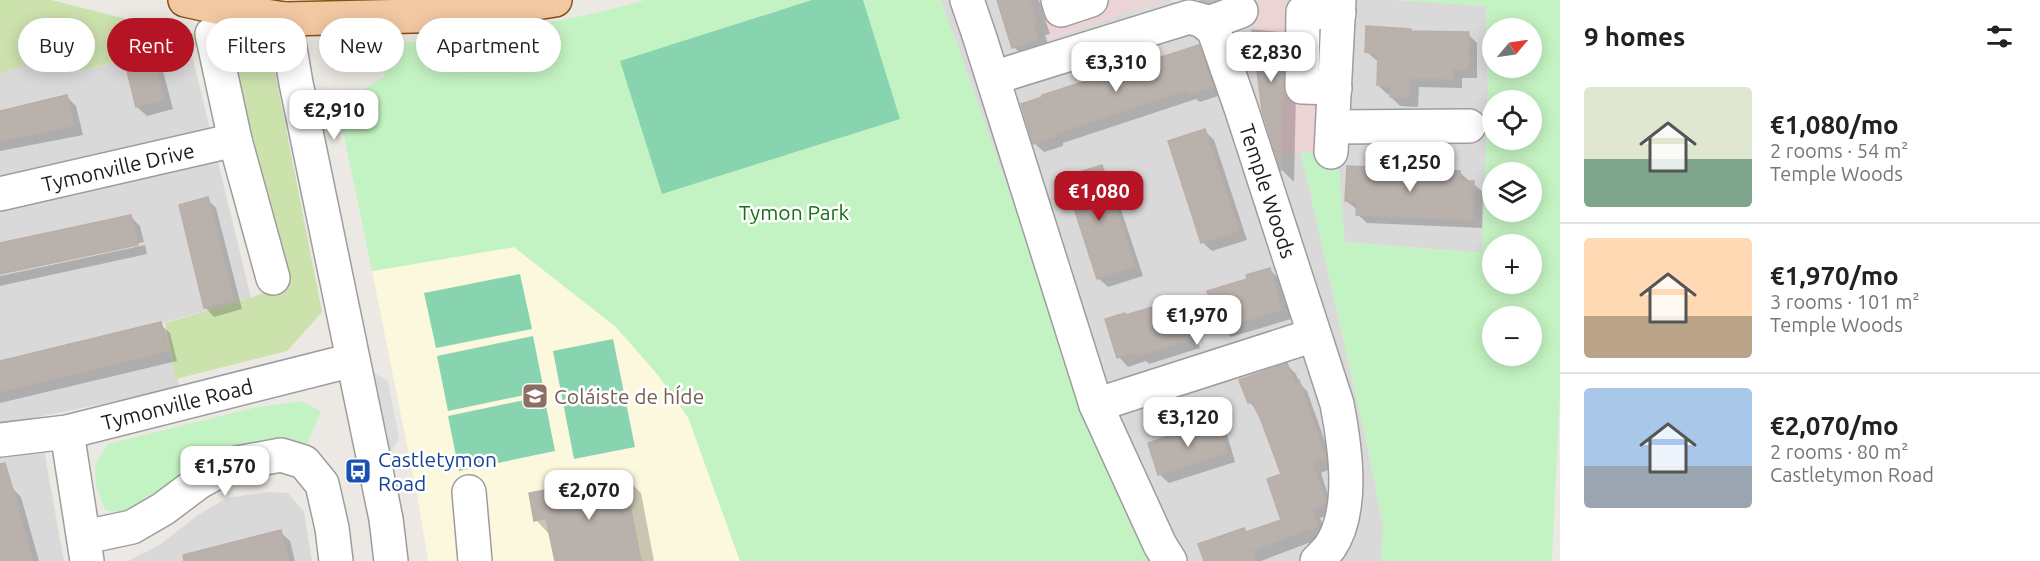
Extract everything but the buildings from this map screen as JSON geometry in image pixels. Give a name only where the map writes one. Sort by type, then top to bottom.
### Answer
[{"type":"main road","points":[[185,0],[278,18]]},
{"type":"main road","points":[[300,18],[555,0]]},
{"type":"street","points":[[967,0],[1096,405],[1160,545],[1170,561]]},
{"type":"street","points":[[1058,0],[1061,10],[1091,0]]},
{"type":"street","points":[[1335,88],[1302,87],[1303,6],[1339,6],[1335,88],[1332,139],[1469,126]]},
{"type":"street","points":[[993,78],[1189,17],[1204,21],[1206,24],[1241,11]]},
{"type":"street","name":"Temple Woods","points":[[1206,24],[1214,31],[1241,108],[1337,404],[1343,435],[1346,472],[1341,523],[1330,547],[1317,561]]},
{"type":"street","points":[[221,72],[236,140],[273,278]]},
{"type":"street","points":[[294,72],[386,519],[391,561]]},
{"type":"street","name":"Tymonville Drive","points":[[0,194],[236,140]]},
{"type":"street","points":[[1096,405],[1314,335]]},
{"type":"street","name":"Tymonville Road","points":[[0,440],[67,432],[353,360]]},
{"type":"street","points":[[67,432],[86,549],[163,509],[200,482],[232,464],[281,454],[304,462],[322,484],[332,528],[336,561]]},
{"type":"street","points":[[469,492],[475,561]]},
{"type":"shaded area","points":[[941,0],[1037,0],[1050,38],[1164,0],[1203,7],[1223,0],[1248,0],[1257,31],[1267,151],[1301,152],[1369,453],[1383,527],[1381,561],[1164,561],[1050,307]]},
{"type":"shaded area","points":[[1037,0],[1164,0],[1049,38]]},
{"type":"shaded area","points":[[1171,0],[1174,11],[1055,50],[1057,40],[1135,15],[1134,10]]},
{"type":"shaded area","points":[[1248,0],[1332,0],[1324,154],[1267,151],[1252,30],[1257,30]]},
{"type":"shaded area","points":[[1356,0],[1397,0],[1486,6],[1486,18],[1482,18],[1482,78],[1488,78],[1488,90],[1482,90],[1482,150],[1486,150],[1486,162],[1482,162],[1482,222],[1484,222],[1482,253],[1344,242],[1338,159]]},
{"type":"shaded area","points":[[194,63],[251,298],[162,323],[180,388],[38,417],[64,561],[0,561],[0,68],[18,64],[18,72],[74,73],[95,72],[95,67],[107,64],[107,72],[194,72]]},
{"type":"shaded area","name":"Coláiste de hÍde","points":[[514,247],[616,327],[657,374],[688,417],[740,561],[428,561],[372,271]]},
{"type":"shaded area","points":[[374,373],[388,381],[399,439],[390,453]]},
{"type":"shaded area","points":[[268,492],[288,493],[304,512],[312,561],[128,561],[161,544],[198,515],[227,498]]},
{"type":"green space","points":[[0,0],[51,0],[122,18],[107,18],[107,64],[95,67],[95,18],[18,18],[18,68],[0,73]]},
{"type":"green space","name":"Tymon Park","points":[[645,0],[941,0],[1050,307],[1164,561],[740,561],[688,417],[657,374],[616,327],[514,247],[372,271],[339,111],[362,91],[385,76],[384,72],[404,72],[404,43],[416,42],[416,72],[561,72],[561,20]]},
{"type":"green space","points":[[812,0],[863,0],[900,119],[662,194],[620,61]]},
{"type":"green space","points":[[1397,0],[1560,0],[1560,393],[1552,561],[1381,561],[1383,527],[1369,453],[1301,152],[1324,154],[1338,159],[1345,242],[1482,253],[1482,294],[1542,294],[1542,234],[1483,234],[1483,222],[1542,222],[1542,162],[1485,162],[1486,150],[1542,150],[1542,90],[1488,90],[1488,78],[1542,78],[1542,18],[1486,18],[1486,6]]},
{"type":"green space","points":[[194,33],[206,33],[206,45],[194,46]]},
{"type":"green space","points":[[236,72],[275,72],[322,312],[287,351],[176,379],[165,323],[251,298],[290,281]]},
{"type":"green space","points":[[520,274],[532,329],[436,348],[424,293]]},
{"type":"green space","points":[[533,336],[544,391],[448,411],[437,356]]},
{"type":"green space","points":[[613,339],[635,447],[574,459],[553,351]]},
{"type":"green space","points":[[544,396],[555,451],[459,471],[448,416]]},
{"type":"green space","points":[[301,401],[321,411],[305,449],[275,439],[202,460],[134,515],[105,510],[96,485],[95,465],[108,444],[253,408]]},
{"type":"place","name":"Coláiste de hÍde","points":[[535,396]]},
{"type":"place","name":"Castletymon Road","points":[[358,471]]}]
